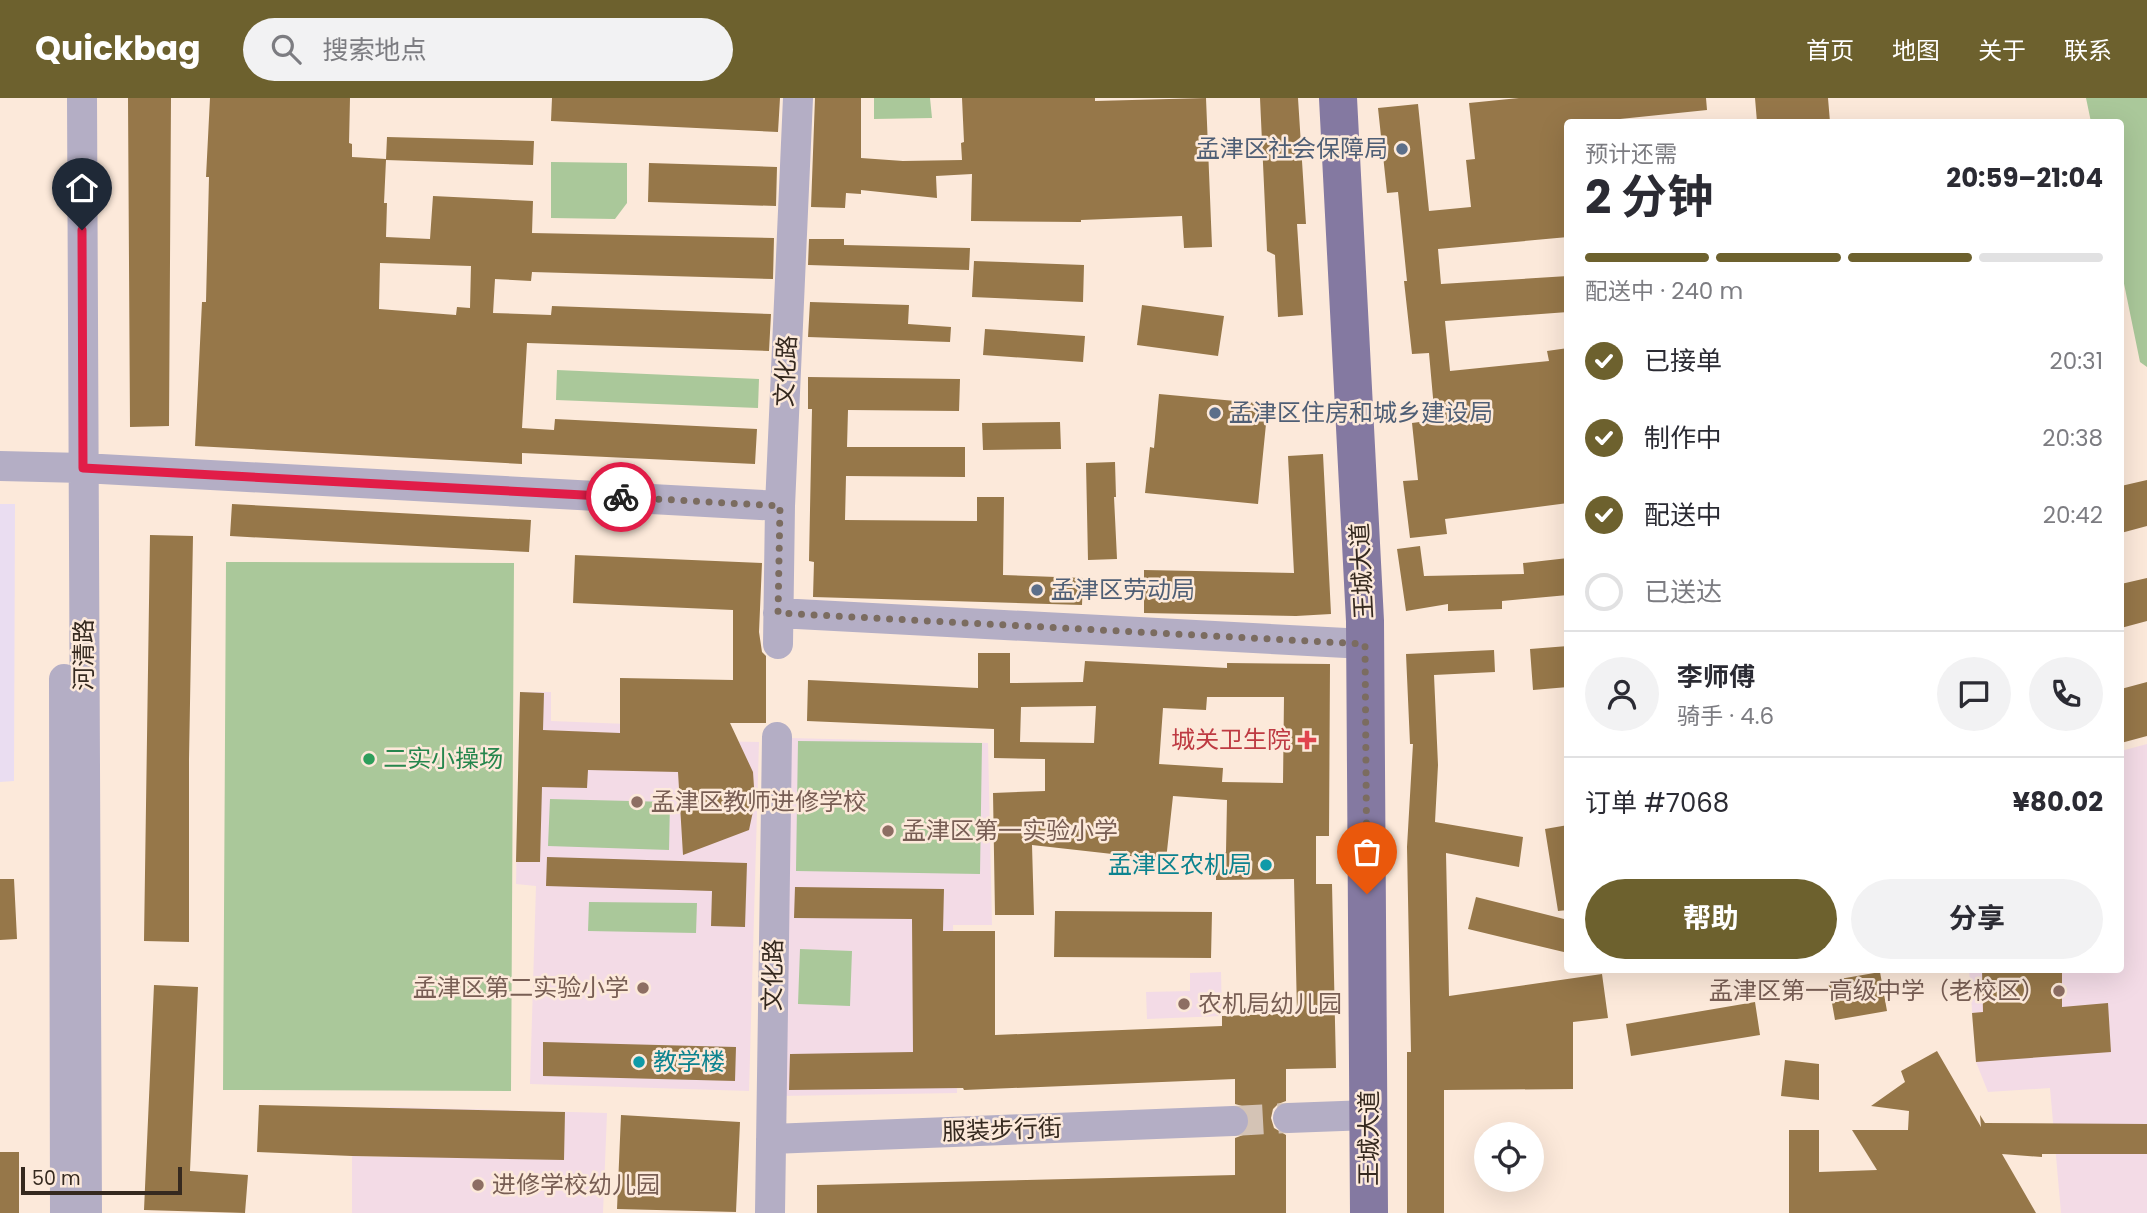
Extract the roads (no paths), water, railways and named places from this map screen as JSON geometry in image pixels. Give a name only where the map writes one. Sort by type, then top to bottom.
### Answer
[{"type":"main road","name":"王城大道","points":[[1323,98],[1357,644],[1354,1213]]},
{"type":"main road","name":"王城大道","points":[[1338,98],[1357,644],[1369,1213]]},
{"type":"street","name":"河清路","points":[[63,98],[74,468],[87,1213]]},
{"type":"street","name":"河清路","points":[[65,1213],[74,468],[82,98]]},
{"type":"street","name":"文化路","points":[[778,644],[780,506],[799,98]]},
{"type":"street","points":[[0,466],[780,506]]},
{"type":"street","points":[[778,613],[1357,644]]},
{"type":"street","name":"文化路","points":[[770,1213],[777,737]]},
{"type":"street","points":[[1288,1118],[1368,1115]]},
{"type":"street","name":"服装步行街","points":[[771,1139],[1233,1121]]},
{"type":"tunnel","points":[[1233,1121],[1288,1118]]},
{"type":"place","name":"孟津区社会保障局","points":[[1402,149]]},
{"type":"place","name":"孟津区住房和城乡建设局","points":[[1215,413]]},
{"type":"place","name":"孟津区劳动局","points":[[1037,590]]},
{"type":"place","name":"城关卫生院","points":[[1307,740]]},
{"type":"place","name":"二实小操场","points":[[369,759]]},
{"type":"place","name":"孟津区教师进修学校","points":[[637,802]]},
{"type":"place","name":"孟津区第一实验小学","points":[[888,831]]},
{"type":"place","name":"孟津区农机局","points":[[1266,865]]},
{"type":"place","name":"孟津区第二实验小学","points":[[643,988]]},
{"type":"place","name":"孟津区第一高级中学（老校区）","points":[[2059,991]]},
{"type":"place","name":"农机局幼儿园","points":[[1184,1004]]},
{"type":"place","name":"教学楼","points":[[639,1062]]},
{"type":"place","name":"进修学校幼儿园","points":[[478,1185]]}]
